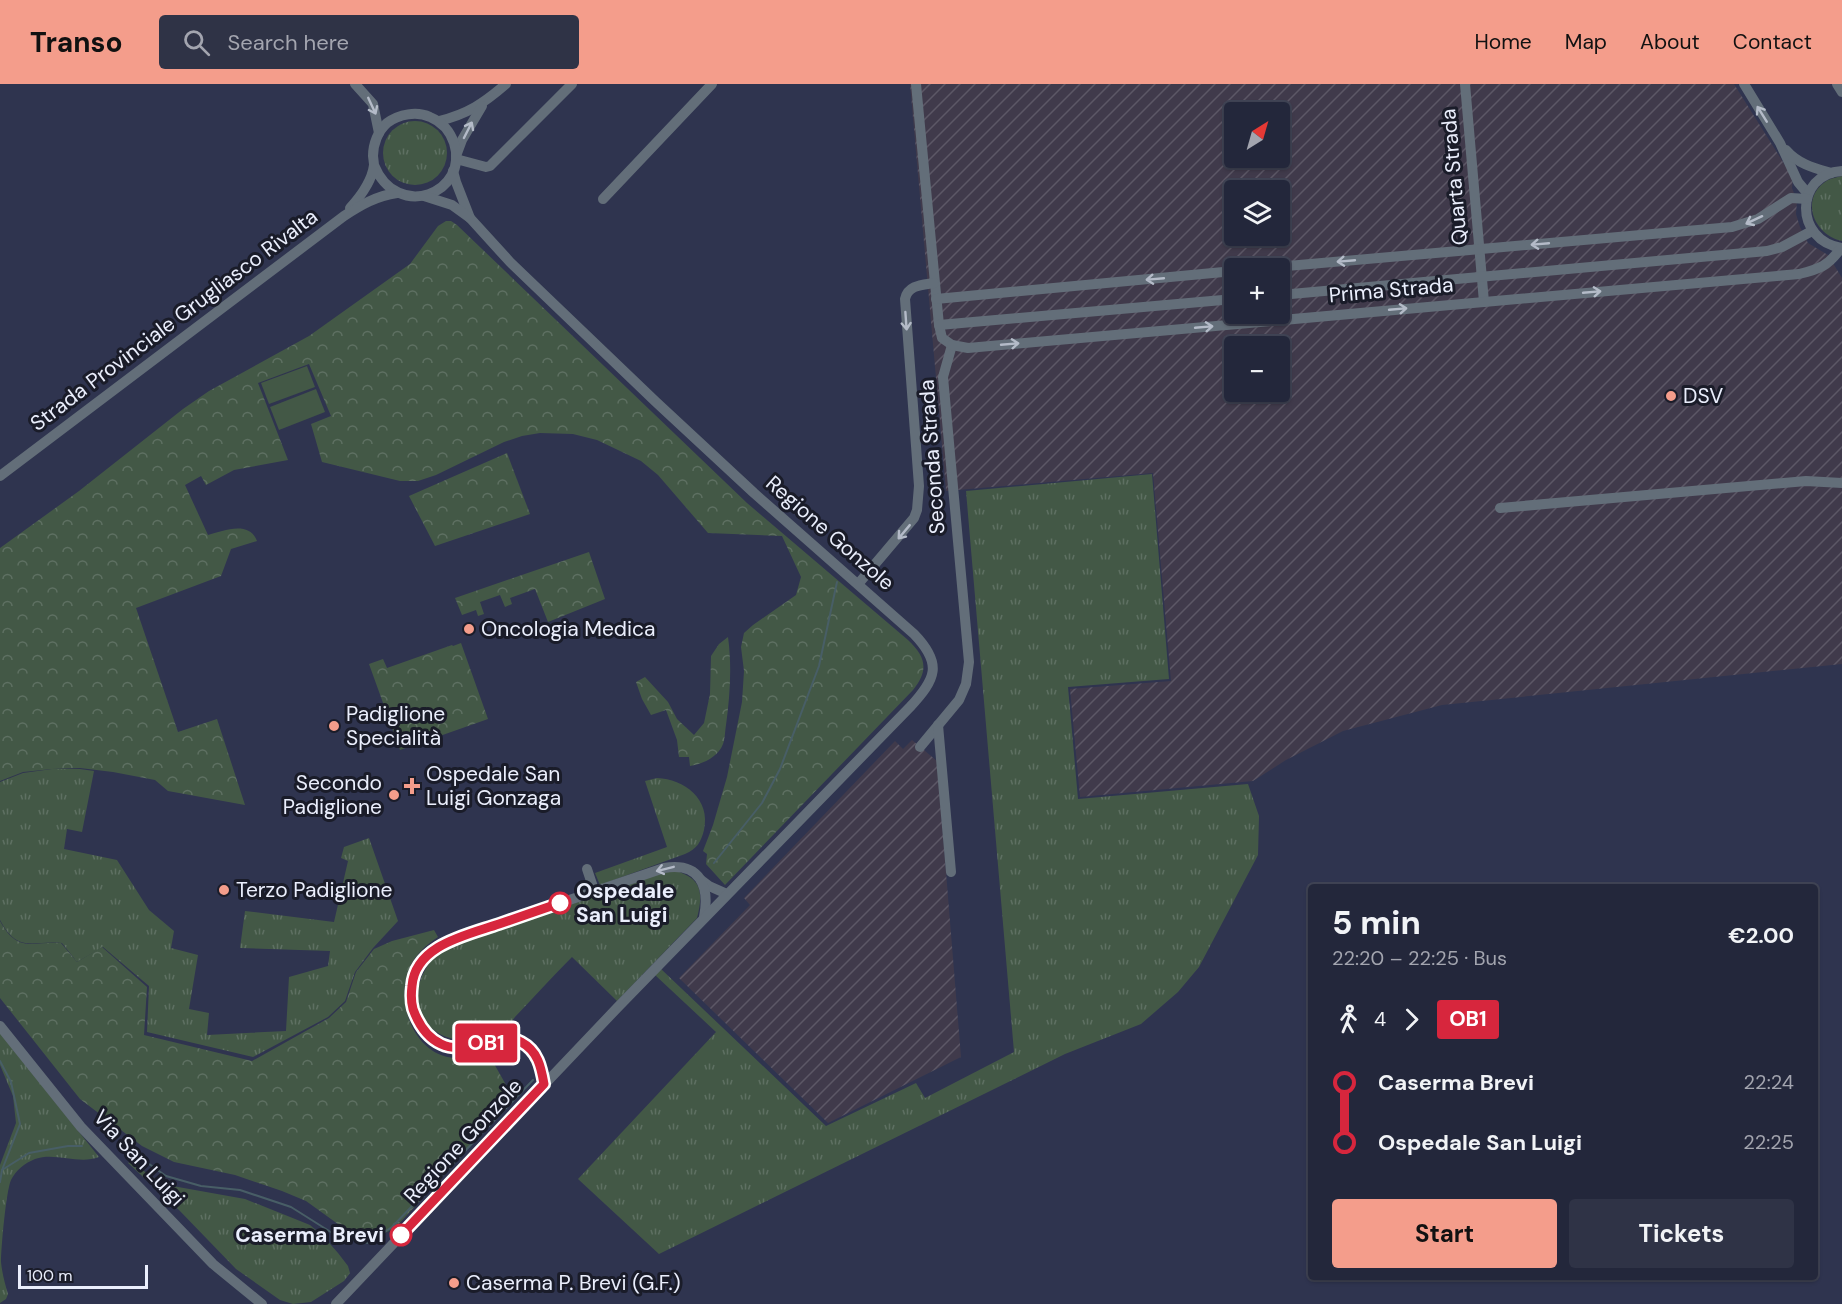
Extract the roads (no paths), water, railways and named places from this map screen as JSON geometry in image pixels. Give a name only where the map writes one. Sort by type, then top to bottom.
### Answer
[{"type":"street","points":[[355,84],[373,104],[379,133]]},
{"type":"street","points":[[439,121],[464,114],[482,104],[506,84]]},
{"type":"street","points":[[456,158],[486,167],[490,166],[572,84]]},
{"type":"street","points":[[603,199],[712,84]]},
{"type":"street","points":[[916,84],[939,325],[942,338],[952,345]]},
{"type":"street","name":"Quarta Strada","points":[[1465,84],[1484,302]]},
{"type":"street","points":[[1744,84],[1780,143],[1798,182],[1808,196]]},
{"type":"street","points":[[1837,84],[1842,92]]},
{"type":"street","points":[[456,158],[452,138],[447,129],[439,121],[427,115],[413,113],[400,116],[388,123],[379,133],[373,154],[374,165],[387,186],[397,193],[424,196],[446,182],[453,171],[462,140],[482,104]]},
{"type":"street","points":[[1780,143],[1793,158],[1810,167],[1838,170]]},
{"type":"street","points":[[344,216],[361,194],[374,165]]},
{"type":"street","points":[[1838,170],[1814,185],[1808,196],[1806,215],[1812,231],[1824,243],[1842,251]]},
{"type":"street","name":"Regione Gonzole","points":[[453,171],[470,218]]},
{"type":"street","points":[[344,216],[367,201],[397,193]]},
{"type":"street","name":"Regione Gonzole","points":[[336,1304],[544,1084],[910,707],[927,687],[933,673],[930,651],[914,634],[859,583],[754,493],[647,394],[510,262],[470,218],[452,205],[424,196]]},
{"type":"street","name":"Prima Strada","points":[[1290,266],[1732,227],[1758,219],[1791,198],[1808,196]]},
{"type":"street","name":"Strada Provinciale Grugliasco Rivalta","points":[[0,476],[344,216]]},
{"type":"street","name":"Prima Strada","points":[[1290,294],[1767,251],[1782,247],[1812,231]]},
{"type":"street","name":"Prima Strada","points":[[952,345],[968,348],[1799,274],[1831,261],[1842,251]]},
{"type":"street","points":[[936,298],[1224,272]]},
{"type":"street","points":[[859,583],[909,526],[917,510],[919,486],[905,299],[910,289],[934,283]]},
{"type":"street","points":[[939,325],[1224,300]]},
{"type":"street","name":"Seconda Strada","points":[[920,747],[959,700],[968,676],[969,662],[943,377],[952,345]]},
{"type":"street","points":[[1500,508],[1806,481],[1842,483]]},
{"type":"street","points":[[938,725],[951,872]]},
{"type":"street","name":"Regione Gonzole","points":[[544,1084],[538,1058],[520,1041],[499,1040],[460,1049],[440,1044],[425,1031],[412,1005],[412,983],[417,968],[424,959],[448,941],[596,893],[664,868],[677,866],[689,870],[709,886],[727,894]]},
{"type":"street","points":[[587,869],[596,893]]},
{"type":"street","points":[[699,878],[706,891],[704,918]]},
{"type":"street","name":"Via San Luigi","points":[[0,1026],[81,1127],[213,1264],[262,1304]]},
{"type":"waterway","points":[[714,863],[762,803],[780,769],[819,666],[837,582]]},
{"type":"waterway","points":[[0,1061],[11,1082],[20,1124],[2,1170],[0,1182]]},
{"type":"waterway","points":[[118,1147],[138,1156],[166,1176],[201,1186],[240,1190],[291,1207],[337,1236],[368,1243],[392,1227],[533,1080]]},
{"type":"waterway","points":[[2,1170],[29,1153],[68,1146],[82,1146]]},
{"type":"place","name":"DSV","points":[[1671,396]]},
{"type":"place","name":"Oncologia Medica","points":[[469,629]]},
{"type":"place","name":"Padiglione Specialità","points":[[334,726]]},
{"type":"place","name":"Ospedale San Luigi Gonzaga","points":[[412,786]]},
{"type":"place","name":"Secondo Padiglione","points":[[394,795]]},
{"type":"place","name":"Terzo Padiglione","points":[[224,890]]},
{"type":"place","name":"Ospedale San Luigi","points":[[560,903]]},
{"type":"place","name":"Caserma Brevi","points":[[401,1235]]},
{"type":"place","name":"Caserma P. Brevi (G.F.)","points":[[454,1283]]}]
